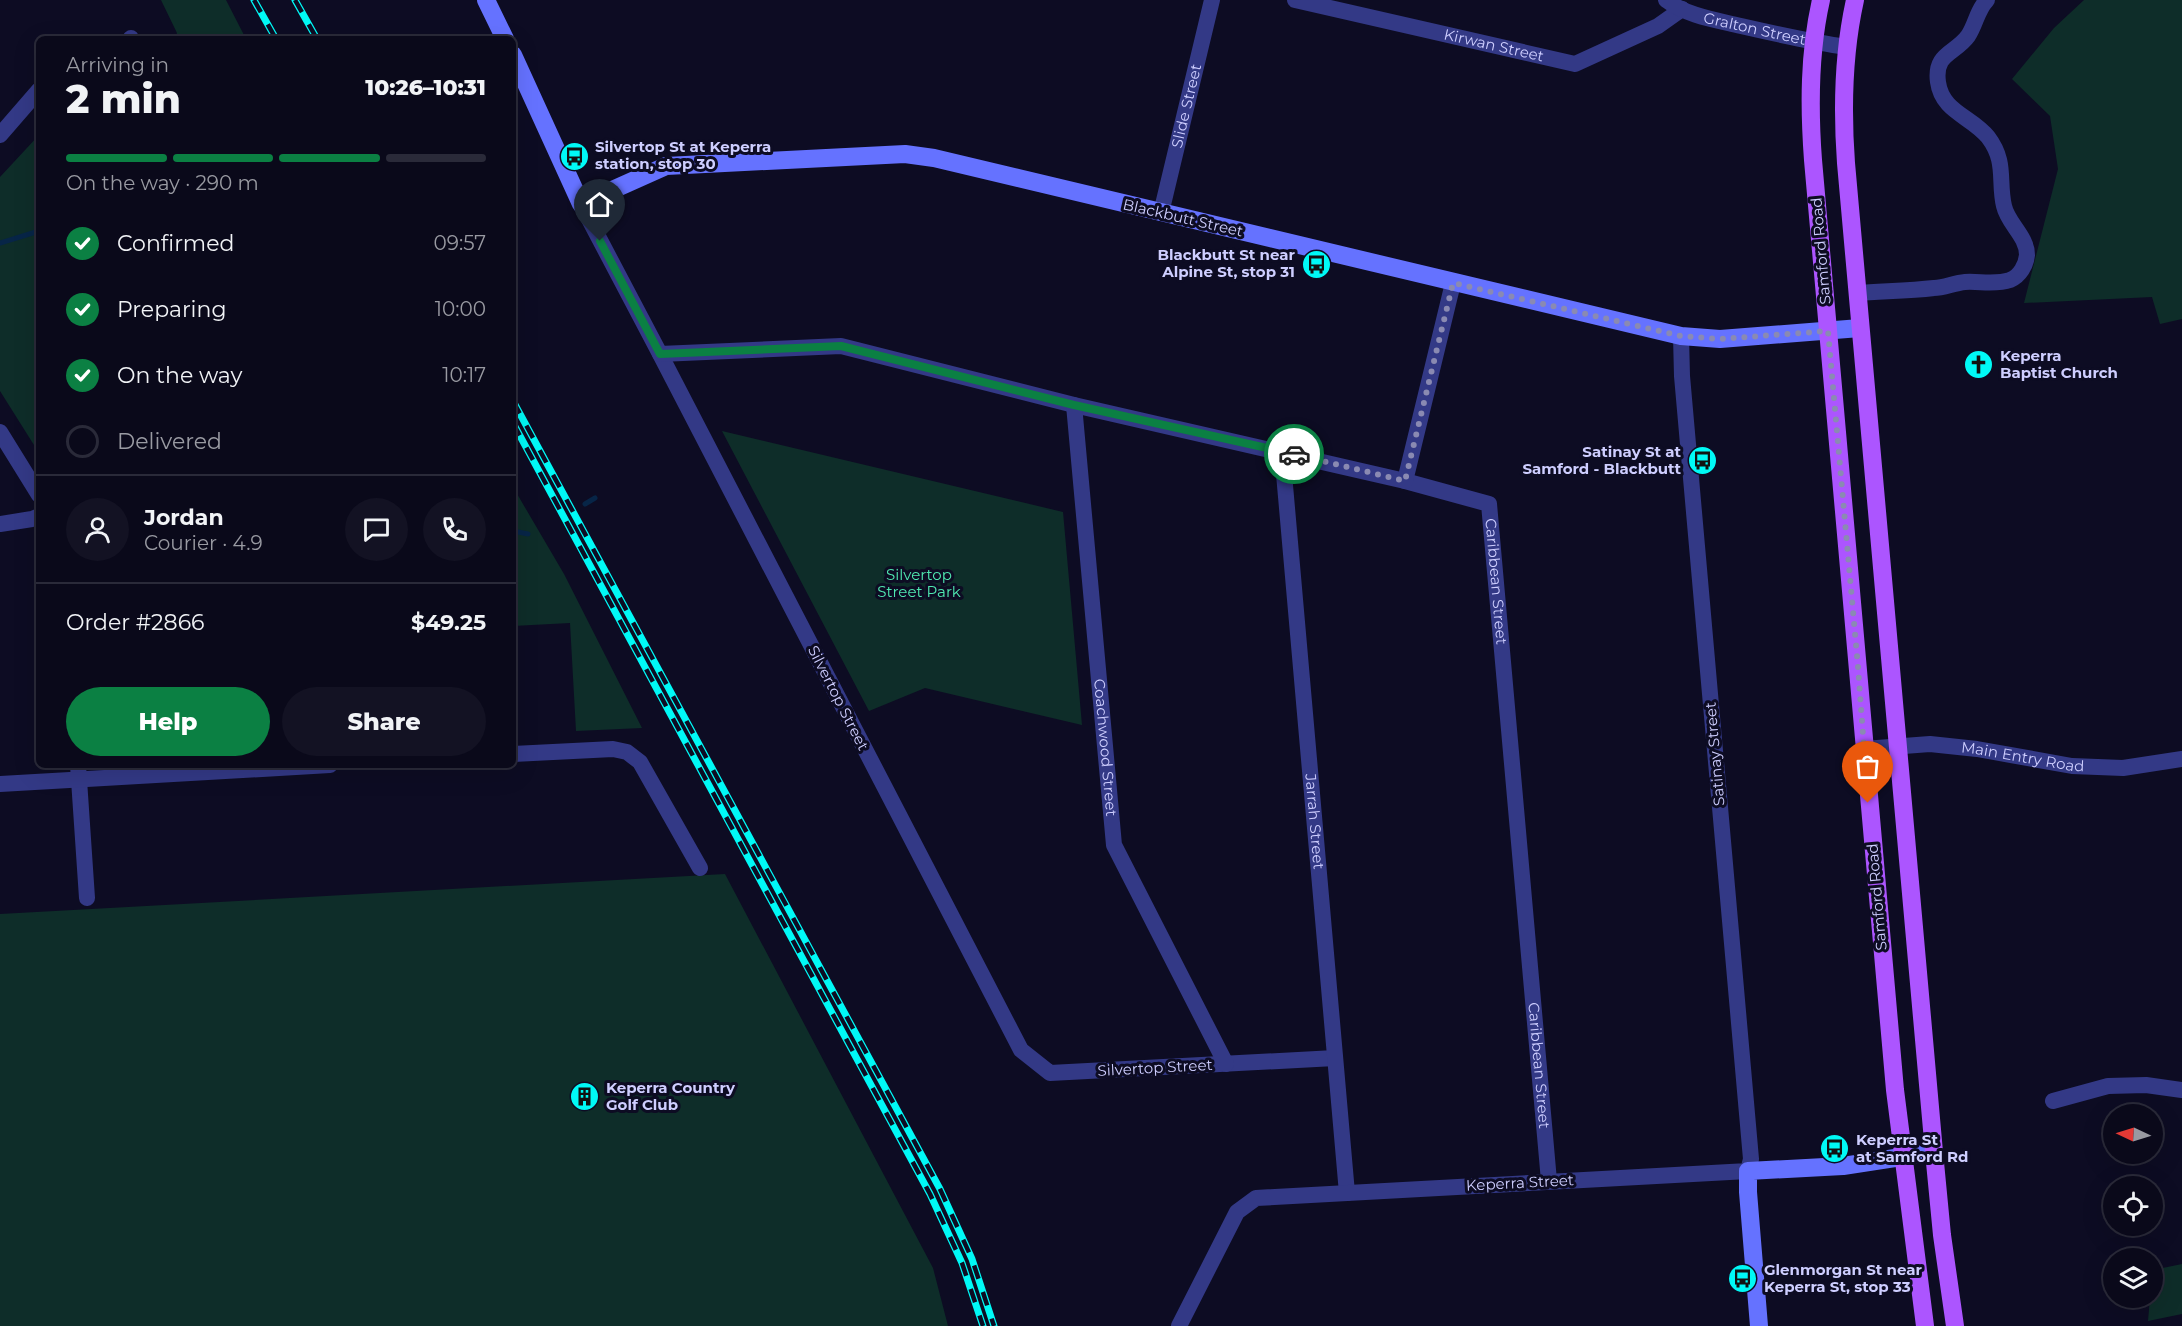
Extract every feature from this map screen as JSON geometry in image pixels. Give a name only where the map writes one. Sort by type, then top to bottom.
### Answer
[{"type":"main road","name":"Samford Road","points":[[1821,0],[1813,43],[1810,122],[1894,1090],[1925,1326]]},
{"type":"main road","points":[[1855,0],[1847,47],[1843,102],[1844,130],[1934,1152],[1942,1235],[1955,1326]]},
{"type":"street","points":[[486,0],[504,36]]},
{"type":"street","name":"Slide Street","points":[[1161,213],[1212,0]]},
{"type":"street","name":"Kirwan Street","points":[[1295,0],[1575,64],[1658,26],[1682,9]]},
{"type":"street","name":"Gralton Street","points":[[1666,0],[1682,9],[1710,18],[1813,43],[1847,47]]},
{"type":"street","points":[[1857,293],[1937,288],[1966,282],[2001,282],[2011,280],[2020,273],[2024,265],[2027,255],[2025,244],[2007,215],[2004,206],[2002,172],[1989,138],[1953,111],[1941,94],[1938,82],[1940,62],[1945,54],[1968,36],[1987,0]]},
{"type":"street","name":"Silvertop Street","points":[[516,62],[581,204],[1020,1050],[1050,1073],[1335,1058]]},
{"type":"street","points":[[0,135],[36,93]]},
{"type":"street","name":"Blackbutt Street","points":[[581,204],[666,166],[905,154],[934,158],[1681,336],[1720,339],[1860,328]]},
{"type":"street","points":[[1405,481],[1453,283]]},
{"type":"street","name":"Satinay Street","points":[[1681,336],[1682,376],[1751,1160],[1748,1171]]},
{"type":"street","name":"Caribbean Street","points":[[660,354],[841,346],[1074,405],[1282,451],[1489,504],[1549,1181]]},
{"type":"street","name":"Coachwood Street","points":[[1074,405],[1114,845],[1226,1064]]},
{"type":"street","points":[[0,432],[36,490]]},
{"type":"street","name":"Jarrah Street","points":[[1282,451],[1347,1193]]},
{"type":"street","points":[[0,524],[11,524],[36,517]]},
{"type":"street","name":"Main Entry Road","points":[[1864,749],[1930,744],[1960,746],[2072,766],[2123,768],[2182,759]]},
{"type":"street","points":[[516,754],[613,749],[627,752],[640,762],[700,868]]},
{"type":"street","points":[[0,783],[78,772],[222,768]]},
{"type":"street","points":[[78,772],[87,898]]},
{"type":"street","points":[[2053,1101],[2108,1086],[2146,1084],[2182,1090]]},
{"type":"street","name":"Keperra Street","points":[[1179,1326],[1237,1212],[1256,1198],[1843,1166],[1934,1152]]},
{"type":"street","points":[[1748,1171],[1759,1326]]},
{"type":"green space","points":[[161,0],[226,0],[244,36],[176,36],[177,33]]},
{"type":"green space","points":[[2084,0],[2182,0],[2182,319],[2160,324],[2152,297],[2024,303],[2058,169],[2050,116],[2012,79],[2054,28]]},
{"type":"green space","points":[[36,138],[36,448],[0,391],[0,177]]},
{"type":"green space","name":"Silvertop Street Park","points":[[722,431],[1063,512],[1082,725],[925,688],[869,711]]},
{"type":"green space","points":[[516,492],[564,574],[642,728],[576,731],[570,623],[516,626]]},
{"type":"green space","points":[[725,874],[933,1268],[948,1326],[0,1326],[0,914]]},
{"type":"green space","points":[[2182,1264],[2182,1314],[2148,1321],[2149,1308],[2163,1308],[2163,1268]]},
{"type":"waterway","points":[[0,243],[36,232]]},
{"type":"waterway","points":[[585,504],[595,498]]},
{"type":"waterway","points":[[516,532],[528,534]]},
{"type":"railway","points":[[254,0],[274,36]]},
{"type":"railway","points":[[295,0],[315,36]]},
{"type":"railway","points":[[516,407],[940,1189],[972,1259],[994,1326]]},
{"type":"railway","points":[[516,429],[930,1194],[962,1263],[983,1326]]},
{"type":"way so far","points":[[1294,454],[1405,481],[1453,283],[1681,336],[1720,339],[1828,331],[1868,803]]},
{"type":"place","name":"Silvertop St at Keperra station, stop 30","points":[[574,156]]},
{"type":"place","name":"Blackbutt St near Alpine St, stop 31","points":[[1316,264]]},
{"type":"place","name":"Keperra Baptist Church","points":[[1979,365]]},
{"type":"place","name":"Satinay St at Samford - Blackbutt","points":[[1702,461]]},
{"type":"place","name":"Keperra Country Golf Club","points":[[585,1097]]},
{"type":"place","name":"Keperra St at Samford Rd","points":[[1835,1149]]},
{"type":"place","name":"Glenmorgan St near Keperra St, stop 33","points":[[1743,1279]]},
{"type":"route","points":[[600,241],[660,354],[841,346],[1074,405],[1294,454]]}]
